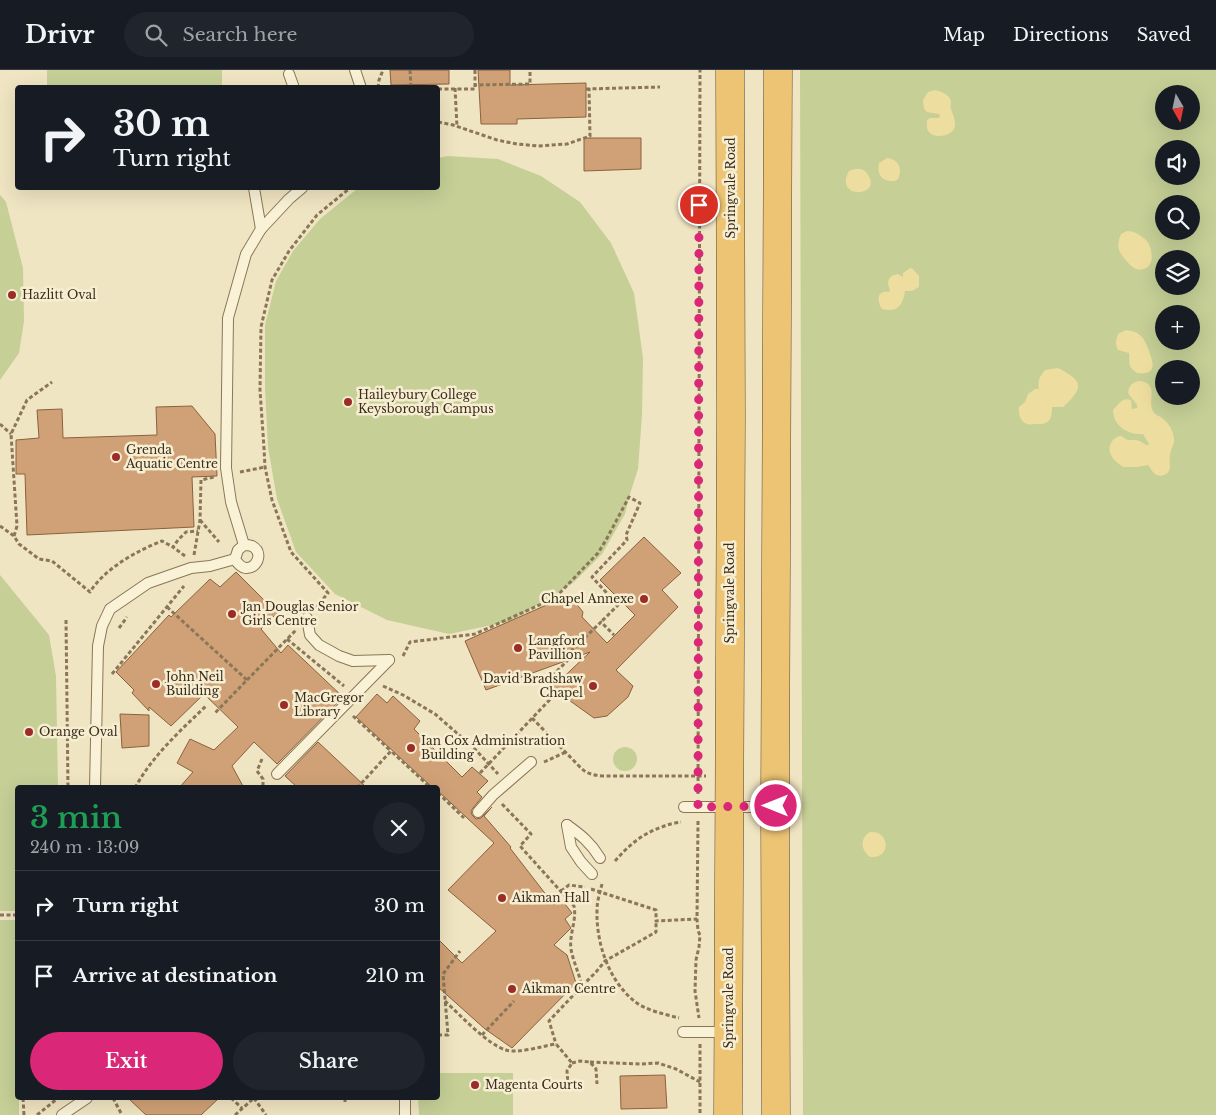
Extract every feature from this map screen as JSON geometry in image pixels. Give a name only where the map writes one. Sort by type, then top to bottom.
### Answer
[{"type":"highway","name":"Springvale Road","points":[[728,1115],[731,436],[730,70]]},
{"type":"highway","points":[[776,1115],[778,70]]},
{"type":"lane","points":[[355,70],[361,85]]},
{"type":"lane","points":[[289,74],[293,85]]},
{"type":"lane","points":[[254,190],[262,229]]},
{"type":"lane","points":[[244,545],[231,502],[226,468],[228,318],[246,254],[262,229],[300,190]]},
{"type":"lane","points":[[244,545],[253,546],[258,553],[258,560],[254,566],[248,568],[242,567],[235,559],[238,550],[244,545]]},
{"type":"lane","points":[[95,785],[98,646],[102,626],[110,609],[148,583],[191,568],[210,566],[235,559]]},
{"type":"lane","points":[[277,774],[388,660],[353,661],[339,656],[319,645],[310,635],[307,618]]},
{"type":"lane","points":[[478,812],[493,795],[531,762]]},
{"type":"lane","points":[[684,807],[776,806]]},
{"type":"lane","points":[[592,874],[571,847],[567,824],[584,836],[600,858]]},
{"type":"lane","points":[[682,1032],[729,1032]]},
{"type":"lane","points":[[62,1115],[84,1100]]},
{"type":"lane","points":[[405,1100],[405,1115]]},
{"type":"path","points":[[410,70],[411,85]]},
{"type":"path","points":[[440,89],[475,89],[475,70]]},
{"type":"path","points":[[476,85],[530,84],[530,70]]},
{"type":"path","points":[[700,70],[697,919],[700,935],[696,960],[695,991],[700,1032],[700,1115]]},
{"type":"path","points":[[379,85],[382,71]]},
{"type":"path","points":[[440,123],[497,140],[517,144],[538,146],[567,144],[590,136],[588,88],[660,87]]},
{"type":"path","points":[[455,88],[457,127]]},
{"type":"path","points":[[215,713],[307,618],[328,593],[291,552],[272,500],[265,467],[260,390],[260,327],[272,280],[288,251],[317,216],[348,190]]},
{"type":"path","points":[[14,536],[17,526],[11,434],[27,400],[52,382]]},
{"type":"path","points":[[0,424],[11,434]]},
{"type":"path","points":[[237,473],[265,467]]},
{"type":"path","points":[[192,563],[200,520],[201,480],[214,477]]},
{"type":"path","points":[[400,663],[410,642],[475,634],[556,598],[598,553],[629,497],[640,503],[626,535],[627,540],[592,577],[618,605],[571,651],[572,656],[545,684],[554,696]]},
{"type":"path","points":[[200,520],[219,542]]},
{"type":"path","points":[[0,526],[14,536],[19,544],[40,559],[52,561],[90,592],[93,586],[110,570],[132,555],[162,541],[188,558]]},
{"type":"path","points":[[174,548],[178,540],[186,532],[198,531]]},
{"type":"path","points":[[109,670],[108,678],[189,579]]},
{"type":"path","points":[[167,606],[247,680]]},
{"type":"path","points":[[118,628],[130,612]]},
{"type":"path","points":[[66,620],[68,785]]},
{"type":"path","points":[[601,622],[614,635]]},
{"type":"path","points":[[287,639],[354,695]]},
{"type":"path","points":[[384,680],[379,685],[403,695],[435,714],[474,748],[506,785]]},
{"type":"path","points":[[480,772],[558,691]]},
{"type":"path","points":[[136,785],[141,776],[170,741],[207,705]]},
{"type":"path","points":[[351,714],[428,785]]},
{"type":"path","points":[[532,718],[584,771],[593,774],[604,776],[729,775]]},
{"type":"path","points":[[360,785],[391,751]]},
{"type":"path","points":[[440,795],[468,822]]},
{"type":"path","points":[[493,795],[531,834],[520,846],[574,906],[576,912],[571,936],[571,948],[582,986]]},
{"type":"path","points":[[691,820],[698,820]]},
{"type":"path","points":[[610,867],[624,851],[642,836],[662,826],[684,821]]},
{"type":"path","points":[[602,883],[597,910],[599,939],[605,961],[618,983],[633,1000],[656,1012],[682,1018]]},
{"type":"path","points":[[561,891],[569,885],[586,888],[656,910],[656,932],[605,961],[549,1021],[556,1044],[572,1063]]},
{"type":"path","points":[[0,915],[15,915]]},
{"type":"path","points":[[656,921],[697,919]]},
{"type":"path","points":[[440,1035],[448,1035],[443,974],[460,951]]},
{"type":"path","points":[[445,1001],[489,1042],[506,1051],[522,1051],[556,1044]]},
{"type":"path","points":[[482,1035],[514,1001]]},
{"type":"path","points":[[691,1017],[699,1017]]},
{"type":"path","points":[[568,1085],[567,1071],[572,1063],[580,1061],[658,1063],[676,1069],[700,1082]]},
{"type":"path","points":[[590,1062],[596,1068],[597,1084]]},
{"type":"path","points":[[23,1100],[24,1115]]},
{"type":"path","points":[[37,1115],[56,1100]]},
{"type":"path","points":[[114,1100],[122,1115]]},
{"type":"path","points":[[235,1100],[242,1108]]},
{"type":"path","points":[[235,1115],[252,1100]]},
{"type":"path","points":[[255,1100],[266,1115]]},
{"type":"green space","points":[[47,70],[222,70],[222,85],[47,85]]},
{"type":"green space","points":[[800,70],[1216,70],[1216,1115],[803,1115]]},
{"type":"green space","points":[[448,156],[498,159],[541,176],[580,202],[611,243],[634,293],[643,358],[642,415],[638,469],[625,514],[602,554],[573,583],[511,621],[449,634],[387,620],[335,594],[296,552],[277,499],[268,447],[265,388],[265,325],[276,281],[293,251],[320,219],[356,190],[440,190],[440,158]]},
{"type":"green space","name":"Hazlitt Oval","points":[[0,195],[6,202],[23,268],[24,321],[19,353],[0,380]]},
{"type":"green space","name":"Orange Oval","points":[[0,575],[49,635],[56,676],[58,785],[15,785],[15,911],[0,911]]},
{"type":"green space","points":[[625,747],[630,748],[636,754],[636,764],[630,770],[625,771],[620,770],[614,764],[613,759],[614,754],[620,748]]},
{"type":"green space","points":[[0,920],[15,920],[15,1100],[19,1100],[19,1115],[0,1115]]},
{"type":"green space","name":"Magenta Courts","points":[[440,1073],[513,1073],[513,1115],[419,1115],[418,1100],[440,1100]]},
{"type":"sand","points":[[935,90],[949,97],[955,121],[954,129],[942,136],[931,134],[927,128],[927,120],[939,118],[939,114],[927,112],[924,109],[923,100],[928,92]]},
{"type":"sand","points":[[887,158],[895,160],[899,166],[898,179],[895,181],[884,179],[879,172],[879,163]]},
{"type":"sand","points":[[855,169],[866,172],[871,182],[869,188],[864,191],[852,191],[847,187],[846,180],[849,171]]},
{"type":"sand","points":[[1127,231],[1140,235],[1149,244],[1152,260],[1146,268],[1139,270],[1134,268],[1120,252],[1118,244],[1121,234]]},
{"type":"sand","points":[[910,268],[919,276],[919,287],[912,291],[905,291],[901,304],[896,309],[882,309],[879,297],[882,293],[889,292],[888,282],[890,277],[898,274],[903,277],[903,273]]},
{"type":"sand","points":[[1126,330],[1141,336],[1148,347],[1153,366],[1147,373],[1137,373],[1134,371],[1130,366],[1129,353],[1118,350],[1116,346],[1118,334]]},
{"type":"sand","points":[[1058,368],[1077,381],[1078,390],[1075,395],[1063,407],[1052,407],[1051,418],[1047,422],[1041,424],[1025,423],[1020,417],[1019,407],[1025,402],[1028,394],[1035,389],[1039,389],[1039,379],[1045,370]]},
{"type":"sand","points":[[1139,381],[1145,382],[1151,388],[1153,411],[1166,422],[1173,435],[1170,469],[1168,473],[1162,476],[1155,474],[1148,465],[1123,467],[1113,459],[1110,452],[1113,440],[1121,436],[1128,440],[1140,441],[1146,445],[1149,444],[1143,434],[1132,433],[1122,428],[1116,421],[1113,410],[1125,399],[1131,400],[1132,409],[1137,408],[1137,405],[1128,393],[1131,385]]},
{"type":"sand","points":[[870,832],[882,835],[885,840],[885,849],[882,854],[870,857],[863,848],[864,838]]},
{"type":"building","points":[[390,70],[449,70],[449,84],[391,85]]},
{"type":"building","points":[[478,70],[510,70],[510,85],[586,83],[586,117],[517,119],[517,124],[481,124]]},
{"type":"building","points":[[584,138],[641,138],[641,169],[584,171]]},
{"type":"building","name":"Grenda Aquatic Centre","points":[[192,406],[215,434],[217,476],[192,477],[194,527],[27,535],[25,474],[16,474],[16,440],[39,438],[37,410],[62,409],[63,438],[157,435],[156,407]]},
{"type":"building","points":[[644,537],[681,573],[662,590],[678,607],[616,670],[633,686],[628,697],[607,716],[594,718],[552,688],[590,652],[486,690],[465,641],[569,595],[583,612],[582,617],[607,643],[635,615],[600,580]]},
{"type":"building","points":[[236,572],[277,613],[261,629],[281,653],[288,645],[343,697],[277,764],[254,742],[232,766],[242,785],[182,785],[193,772],[177,763],[190,739],[214,750],[238,727],[204,694],[171,726],[149,707],[149,711],[132,693],[134,690],[116,672],[169,615],[171,617],[210,579],[220,587]]},
{"type":"building","points":[[377,694],[387,703],[393,696],[420,721],[414,729],[462,777],[472,767],[488,781],[477,792],[482,797],[471,811],[472,815],[476,819],[481,818],[492,807],[484,816],[511,847],[554,905],[561,899],[572,913],[565,919],[571,928],[554,945],[567,955],[576,983],[512,1048],[485,1029],[440,989],[440,941],[462,963],[496,931],[448,890],[494,843],[440,793],[440,785],[430,785],[356,717]]},
{"type":"building","points":[[120,714],[149,715],[149,746],[122,748]]},
{"type":"building","points":[[318,742],[364,785],[295,785],[285,776]]},
{"type":"building","points":[[665,1075],[667,1108],[621,1109],[620,1076]]},
{"type":"building","points":[[130,1100],[217,1100],[201,1115],[146,1115]]},
{"type":"place","name":"Hazlitt Oval","points":[[12,295]]},
{"type":"place","name":"Haileybury College Keysborough Campus","points":[[348,402]]},
{"type":"place","name":"Grenda Aquatic Centre","points":[[116,457]]},
{"type":"place","name":"Chapel Annexe","points":[[644,599]]},
{"type":"place","name":"Jan Douglas Senior Girls Centre","points":[[232,614]]},
{"type":"place","name":"Langford Pavillion","points":[[518,648]]},
{"type":"place","name":"John Neil Building","points":[[156,684]]},
{"type":"place","name":"David Bradshaw Chapel","points":[[593,686]]},
{"type":"place","name":"MacGregor Library","points":[[284,705]]},
{"type":"place","name":"Orange Oval","points":[[29,732]]},
{"type":"place","name":"Ian Cox Administration Building","points":[[411,748]]},
{"type":"place","name":"Aikman Hall","points":[[502,898]]},
{"type":"place","name":"Aikman Centre","points":[[512,989]]},
{"type":"place","name":"Magenta Courts","points":[[475,1085]]},
{"type":"route","points":[[699,205],[698,807],[776,806]]}]
